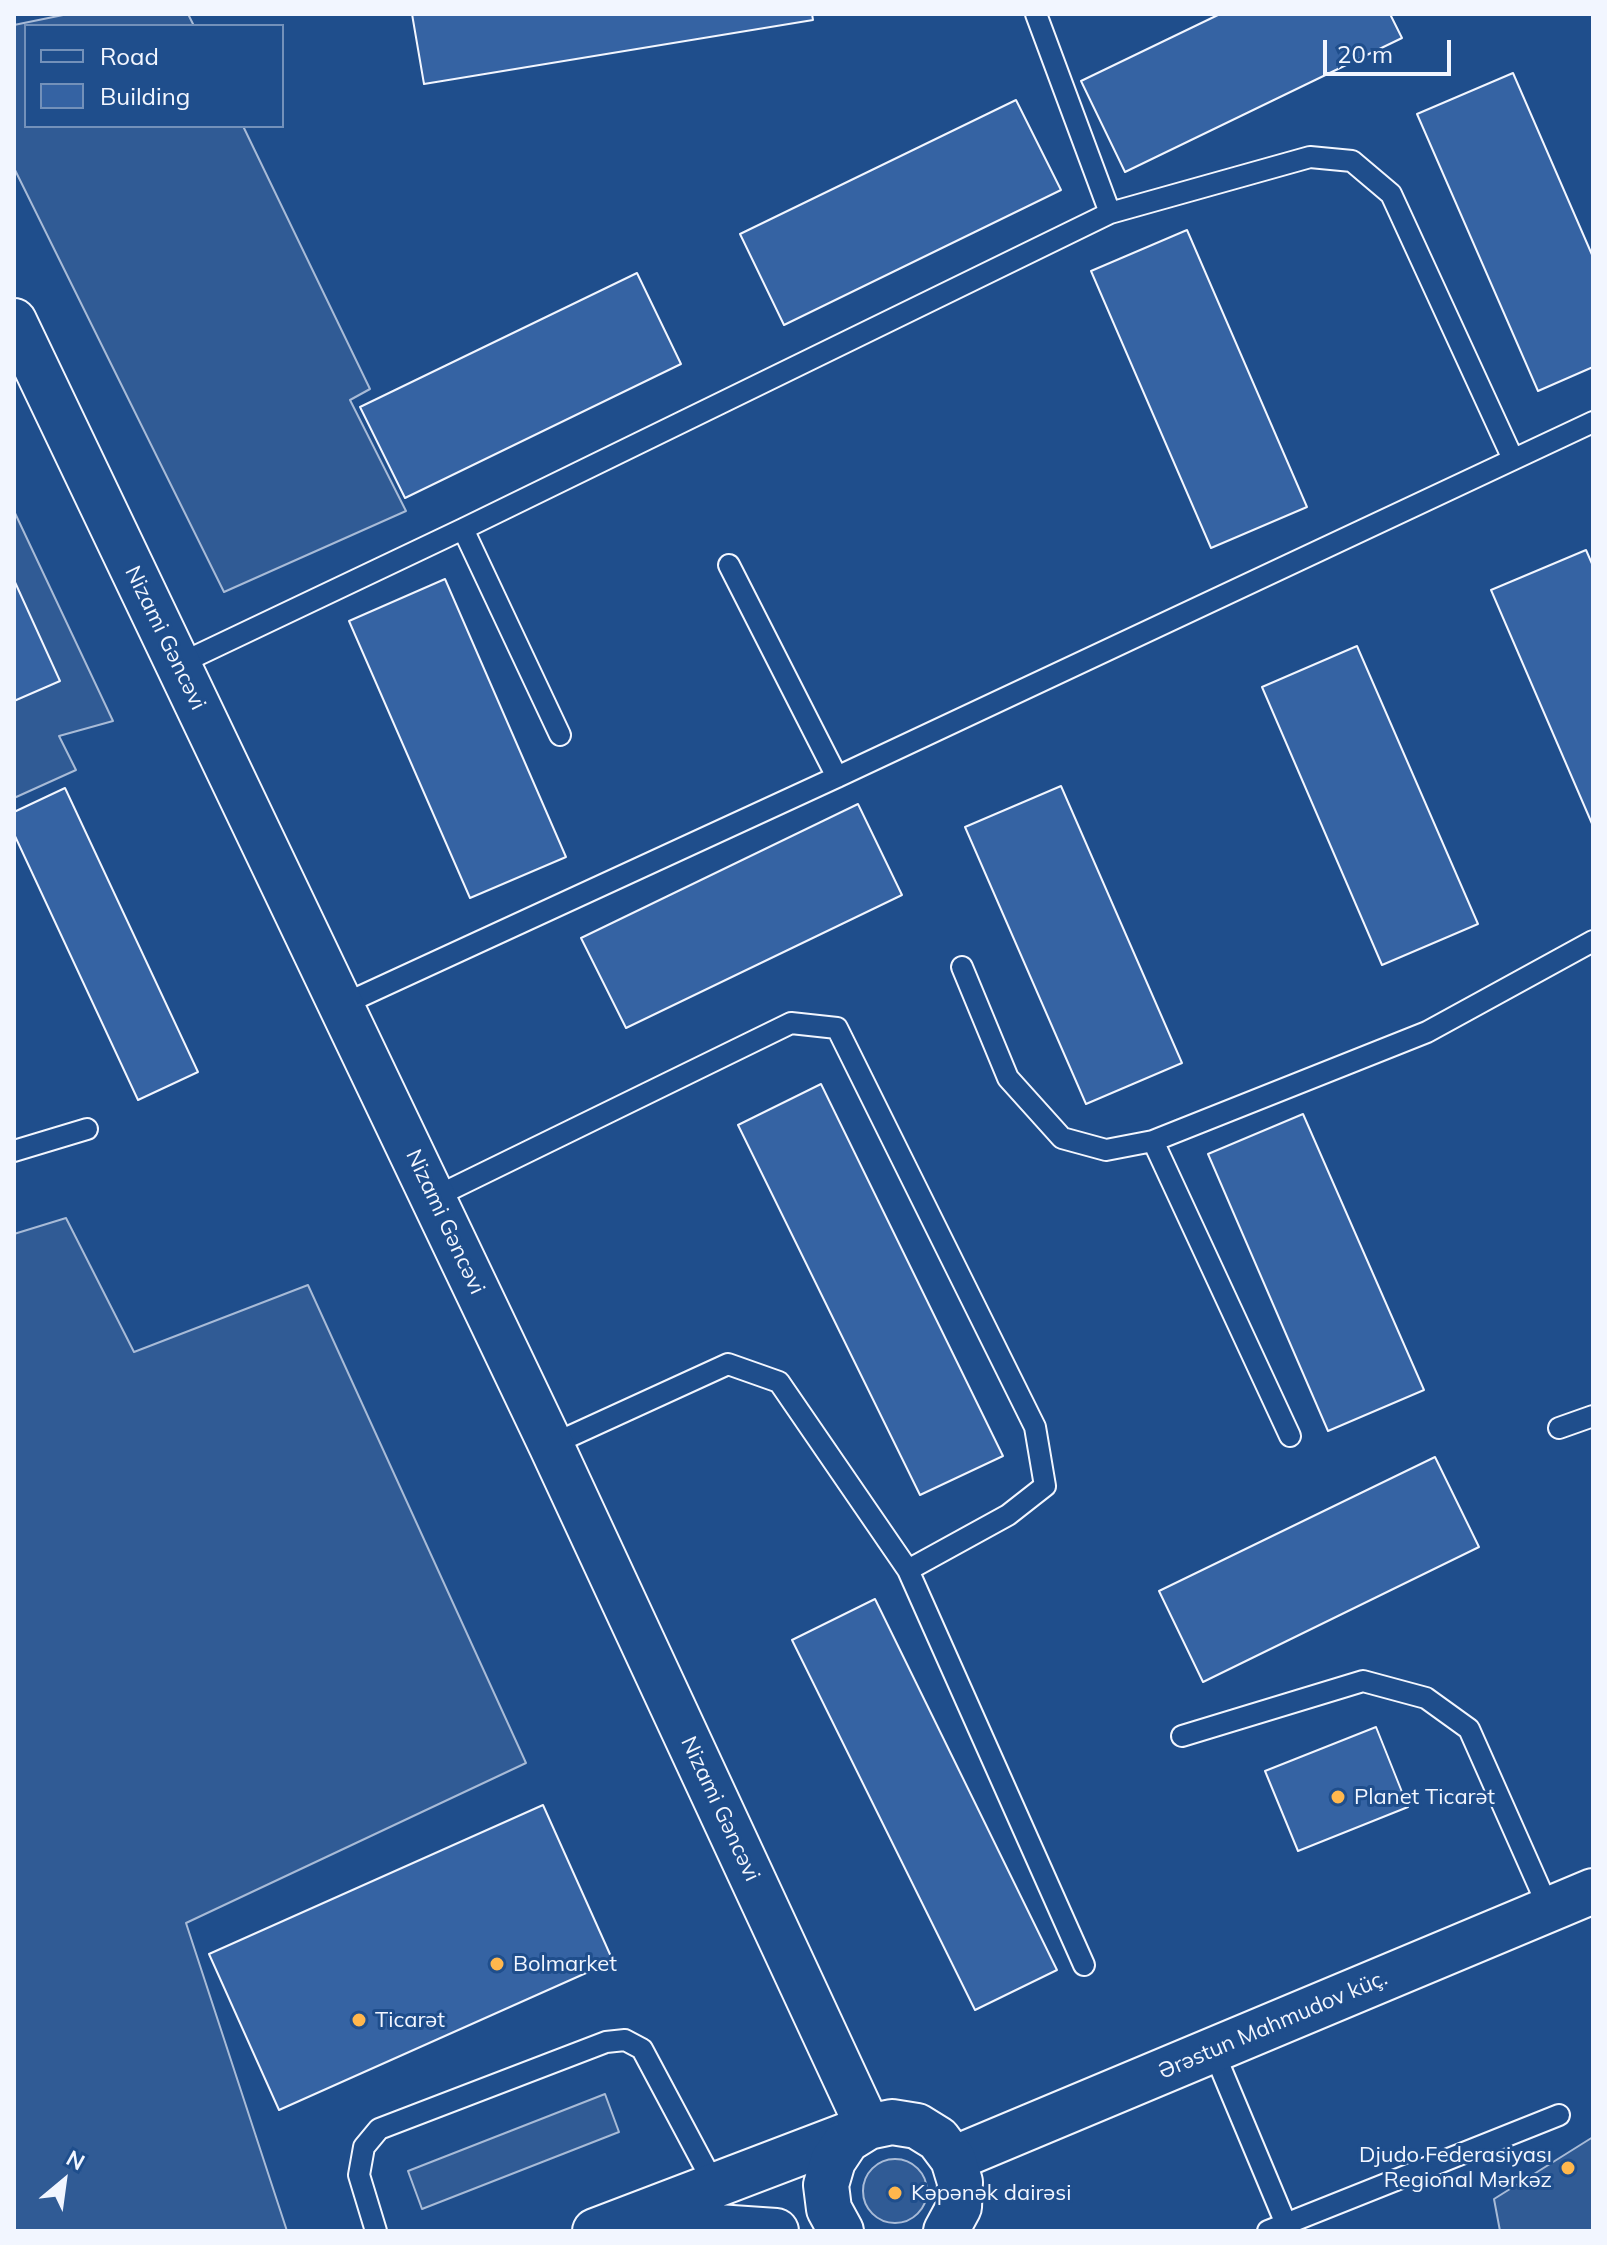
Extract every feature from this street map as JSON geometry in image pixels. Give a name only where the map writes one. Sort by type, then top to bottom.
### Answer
[{"type":"main road","name":"Nizami Gəncəvi","points":[[14,321],[551,1445],[868,2127]]},
{"type":"main road","name":"Ərəstun Mahmudov küç.","points":[[953,2159],[1593,1891]]},
{"type":"main road","points":[[595,2231],[868,2127],[892,2122],[917,2126],[938,2139],[953,2159],[960,2182],[959,2207],[949,2230]]},
{"type":"main road","points":[[841,2231],[829,2209],[826,2185],[833,2161],[847,2140],[868,2127]]},
{"type":"main road","points":[[632,2231],[673,2224],[770,2230]]},
{"type":"lane","points":[[1036,14],[1110,213]]},
{"type":"lane","points":[[177,665],[1110,213],[1310,157],[1352,161],[1391,194],[1513,459]]},
{"type":"lane","points":[[342,1005],[837,777],[1593,422]]},
{"type":"lane","points":[[463,529],[560,735]]},
{"type":"lane","points":[[729,565],[837,777]]},
{"type":"lane","points":[[962,967],[1008,1078],[1062,1138],[1106,1150],[1153,1141],[1427,1032],[1593,941]]},
{"type":"lane","points":[[433,1198],[791,1023],[837,1028],[1035,1427],[1045,1486],[1008,1515],[908,1570]]},
{"type":"lane","points":[[14,1151],[87,1129]]},
{"type":"lane","points":[[1153,1141],[1290,1436]]},
{"type":"lane","points":[[551,1445],[728,1364],[779,1382],[908,1570],[1084,1965]]},
{"type":"lane","points":[[1559,1428],[1593,1416]]},
{"type":"lane","points":[[1182,1736],[1363,1681],[1426,1698],[1469,1729],[1549,1909]]},
{"type":"lane","points":[[376,2231],[359,2175],[364,2147],[379,2129],[606,2042],[625,2040],[642,2049],[715,2186]]},
{"type":"lane","points":[[1213,2050],[1277,2227],[1559,2115]]},
{"type":"shaded area","points":[[68,14],[188,14],[193,24],[24,24],[24,128],[244,128],[370,389],[350,400],[406,511],[224,592],[14,168],[14,25]]},
{"type":"shaded area","points":[[14,511],[113,721],[59,736],[76,770],[14,798]]},
{"type":"shaded area","points":[[66,1218],[134,1352],[308,1285],[526,1763],[186,1923],[287,2231],[14,2231],[14,1234]]},
{"type":"shaded area","points":[[605,2094],[619,2132],[422,2209],[408,2171]]},
{"type":"shaded area","name":"Djudo Federasiyası Regional Mərkəz","points":[[1593,2137],[1593,2231],[1500,2231],[1494,2199]]},
{"type":"shaded area","name":"Kəpənək dairəsi","points":[[895,2159],[913,2165],[921,2173],[927,2191],[921,2209],[913,2217],[895,2223],[877,2217],[869,2209],[863,2191],[869,2173],[877,2165]]},
{"type":"building","points":[[412,14],[812,14],[813,20],[424,84]]},
{"type":"building","points":[[1220,14],[1390,14],[1402,38],[1125,172],[1081,81]]},
{"type":"building","points":[[1513,73],[1593,257],[1593,367],[1538,391],[1417,114]]},
{"type":"building","points":[[1016,100],[1061,190],[784,325],[740,234]]},
{"type":"building","points":[[1187,230],[1307,507],[1211,548],[1091,271]]},
{"type":"building","points":[[637,273],[681,364],[405,498],[360,407]]},
{"type":"building","points":[[1586,550],[1593,566],[1593,826],[1491,590]]},
{"type":"building","points":[[445,579],[566,857],[470,898],[349,621]]},
{"type":"building","points":[[14,580],[60,681],[14,701]]},
{"type":"building","points":[[1357,646],[1478,924],[1382,965],[1262,687]]},
{"type":"building","points":[[1061,786],[1182,1063],[1086,1104],[965,827]]},
{"type":"building","points":[[65,788],[198,1072],[138,1100],[14,834],[14,812]]},
{"type":"building","points":[[858,804],[902,895],[626,1028],[581,938]]},
{"type":"building","points":[[821,1084],[1003,1456],[920,1495],[738,1125]]},
{"type":"building","points":[[1303,1114],[1424,1390],[1328,1431],[1208,1154]]},
{"type":"building","points":[[1435,1457],[1479,1547],[1203,1682],[1159,1591]]},
{"type":"building","points":[[875,1599],[1057,1970],[975,2010],[792,1640]]},
{"type":"building","points":[[1376,1727],[1408,1807],[1298,1851],[1265,1771]]},
{"type":"building","points":[[543,1805],[613,1961],[279,2110],[209,1954]]},
{"type":"place","name":"Planet Ticarət","points":[[1338,1797]]},
{"type":"place","name":"Bolmarket","points":[[497,1964]]},
{"type":"place","name":"Ticarət","points":[[359,2020]]},
{"type":"place","name":"Djudo Federasiyası Regional Mərkəz","points":[[1568,2168]]},
{"type":"place","name":"Kəpənək dairəsi","points":[[895,2193]]}]
